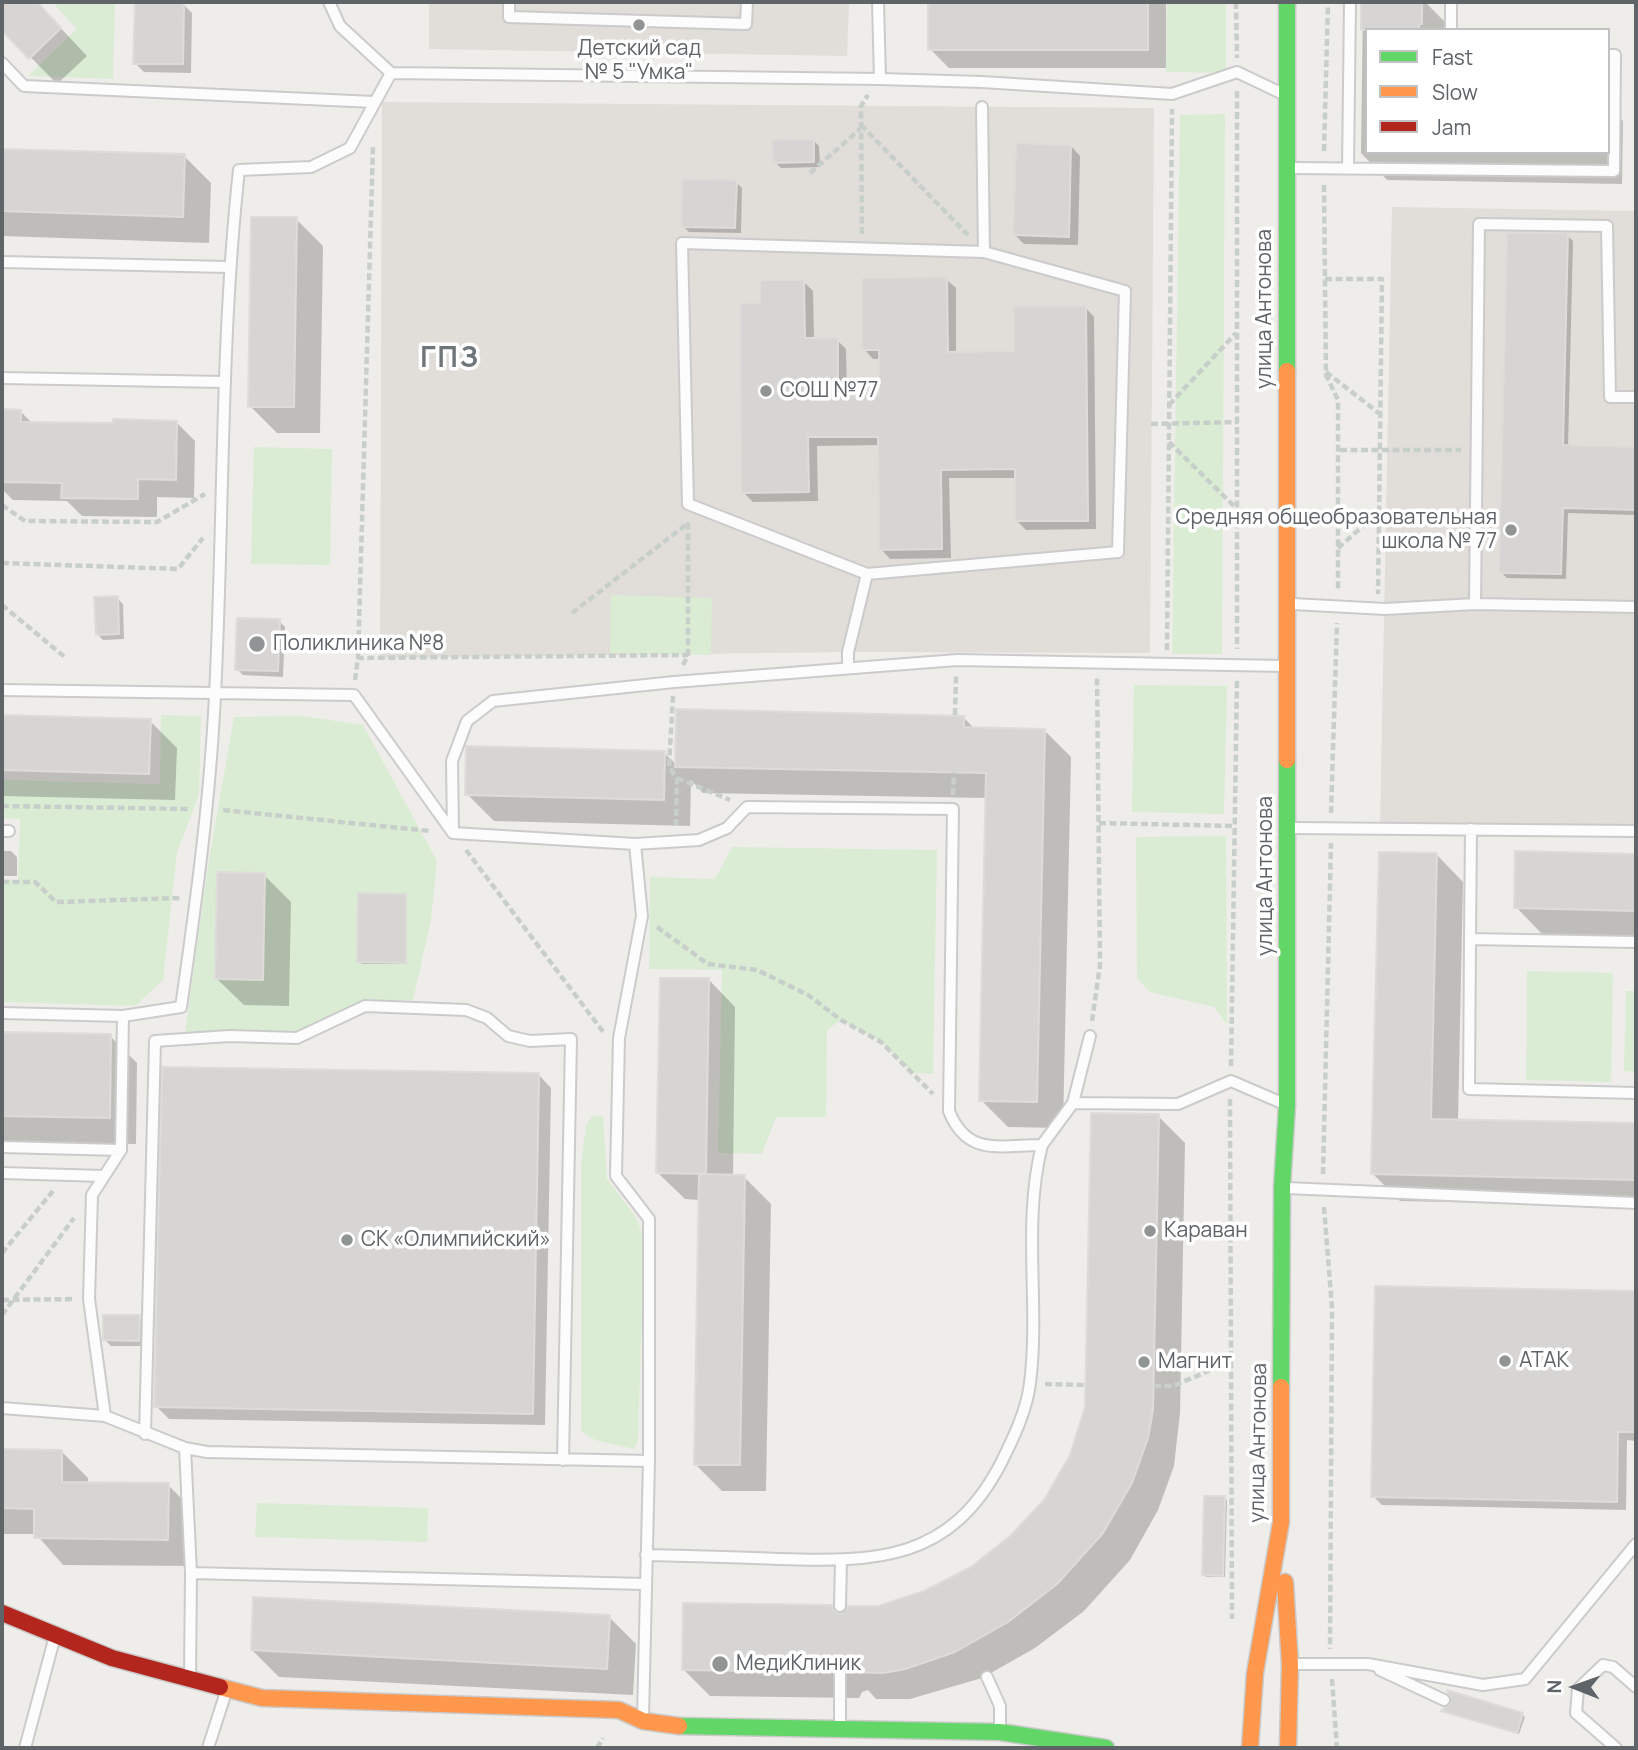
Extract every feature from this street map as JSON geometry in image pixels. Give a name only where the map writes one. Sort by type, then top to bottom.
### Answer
[{"type":"main road","name":"улица Антонова","points":[[1250,1748],[1255,1673],[1281,1522],[1282,1188],[1287,1105],[1287,2]]},
{"type":"main road","points":[[1281,1522],[1290,1665],[1289,1748]]},
{"type":"main road","points":[[2,1613],[113,1658],[262,1698],[619,1710],[643,1721],[691,1728],[1000,1732],[1106,1748]]},
{"type":"lane","points":[[329,2],[340,26],[391,73],[880,79],[982,82],[1172,94],[1237,72],[1286,96]]},
{"type":"lane","points":[[509,2],[509,17],[746,24],[747,2]]},
{"type":"lane","points":[[878,2],[880,79]]},
{"type":"lane","points":[[1348,169],[1350,2]]},
{"type":"lane","points":[[1451,2],[1451,28]]},
{"type":"lane","points":[[1286,168],[1614,171],[1615,55],[1610,55]]},
{"type":"lane","points":[[2,63],[24,86],[374,102]]},
{"type":"lane","points":[[2,1013],[123,1016],[181,1007],[208,809],[215,694],[228,267],[239,170],[311,167],[350,148],[391,73]]},
{"type":"lane","points":[[982,107],[984,252]]},
{"type":"lane","points":[[1475,604],[1479,224],[1607,226],[1611,397],[1636,397]]},
{"type":"lane","points":[[682,243],[862,249],[984,252],[1125,292],[1118,552],[867,574],[688,504],[682,243]]},
{"type":"lane","points":[[2,262],[228,267]]},
{"type":"lane","points":[[2,378],[224,382]]},
{"type":"lane","points":[[848,668],[848,652],[867,574]]},
{"type":"lane","points":[[1287,603],[1378,609],[1475,604],[1636,607]]},
{"type":"lane","points":[[453,833],[452,761],[467,721],[494,701],[674,682],[957,660],[1287,667]]},
{"type":"lane","points":[[2,690],[354,695],[453,833]]},
{"type":"lane","points":[[453,833],[635,844],[699,840],[727,828],[747,807],[953,810],[949,1111],[956,1129],[976,1145],[1042,1145]]},
{"type":"lane","points":[[1287,828],[1636,831]]},
{"type":"lane","points":[[1471,829],[1469,1089],[1636,1093]]},
{"type":"lane","points":[[635,844],[642,916],[619,1038],[616,1176],[649,1219],[649,1461],[643,1721]]},
{"type":"lane","points":[[1470,939],[1636,942]]},
{"type":"lane","points":[[145,1434],[155,1041],[229,1036],[297,1038],[365,1006],[466,1010],[487,1018],[508,1036],[530,1041],[571,1040],[563,1460]]},
{"type":"lane","points":[[105,1416],[89,1299],[92,1195],[121,1150],[123,1016]]},
{"type":"lane","points":[[646,1555],[841,1560],[890,1555],[923,1544],[960,1520],[990,1483],[1014,1437],[1030,1384],[1033,1181],[1042,1145],[1073,1103],[1090,1036]]},
{"type":"lane","points":[[1073,1103],[1178,1104],[1231,1081],[1287,1105]]},
{"type":"lane","points":[[2,1147],[121,1150]]},
{"type":"lane","points":[[2,1173],[104,1176]]},
{"type":"lane","points":[[1282,1188],[1636,1203]]},
{"type":"lane","points":[[2,1408],[105,1416],[145,1434],[185,1448],[207,1452],[649,1461]]},
{"type":"lane","points":[[185,1448],[191,1573],[190,1680]]},
{"type":"lane","points":[[1290,1665],[1331,1662],[1368,1664],[1483,1685],[1525,1679],[1636,1544]]},
{"type":"lane","points":[[840,1605],[841,1560]]},
{"type":"lane","points":[[191,1573],[646,1584]]},
{"type":"lane","points":[[25,1748],[56,1635]]},
{"type":"lane","points":[[1368,1664],[1444,1700]]},
{"type":"lane","points":[[1616,1748],[1576,1713],[1578,1689],[1603,1665],[1614,1667],[1636,1687]]},
{"type":"lane","points":[[840,1672],[840,1731]]},
{"type":"lane","points":[[986,1677],[1000,1706],[1000,1732]]},
{"type":"lane","points":[[208,1748],[227,1689]]},
{"type":"path","points":[[1232,1622],[1231,1081],[1238,422],[1236,2]]},
{"type":"path","points":[[1328,2],[1324,169],[1326,372],[1338,400],[1340,450],[1323,1191],[1332,1308],[1331,1662],[1337,1748]]},
{"type":"path","points":[[862,249],[861,106],[880,79]]},
{"type":"path","points":[[1167,663],[1172,94]]},
{"type":"path","points":[[810,173],[861,127]]},
{"type":"path","points":[[861,127],[984,252]]},
{"type":"path","points":[[354,695],[358,658],[373,144]]},
{"type":"path","points":[[1325,279],[1382,279],[1378,609]]},
{"type":"path","points":[[1169,405],[1237,332]]},
{"type":"path","points":[[1326,372],[1380,415]]},
{"type":"path","points":[[1151,424],[1238,422]]},
{"type":"path","points":[[1168,442],[1236,507]]},
{"type":"path","points":[[1340,450],[1475,450]]},
{"type":"path","points":[[2,505],[25,520],[157,522],[221,484]]},
{"type":"path","points":[[688,504],[688,655],[674,682],[669,767],[677,778],[747,807]]},
{"type":"path","points":[[1338,548],[1379,513]]},
{"type":"path","points":[[2,563],[178,569],[220,517]]},
{"type":"path","points":[[572,614],[688,524]]},
{"type":"path","points":[[2,605],[66,658]]},
{"type":"path","points":[[358,658],[688,655]]},
{"type":"path","points":[[955,715],[957,660]]},
{"type":"path","points":[[1090,1036],[1100,965],[1097,662]]},
{"type":"path","points":[[675,840],[677,778]]},
{"type":"path","points":[[2,806],[208,809],[453,833],[608,1038],[571,1040]]},
{"type":"path","points":[[1099,823],[1234,825]]},
{"type":"path","points":[[2,882],[35,882],[56,902],[196,898]]},
{"type":"path","points":[[642,916],[708,964],[757,970],[808,995],[841,1020],[881,1042],[949,1111]]},
{"type":"path","points":[[2,1253],[66,1175]]},
{"type":"path","points":[[2,1315],[92,1195]]},
{"type":"path","points":[[2,1300],[89,1299]]},
{"type":"path","points":[[1154,1386],[1173,1386],[1230,1362]]},
{"type":"path","points":[[1030,1384],[1086,1385]]},
{"type":"shaded area","name":"Детский сад № 5 \"Умка\"","points":[[429,2],[849,2],[847,56],[429,49]]},
{"type":"shaded area","name":"СОШ №77","points":[[382,102],[1154,108],[1150,653],[848,652],[380,658]]},
{"type":"shaded area","name":"Средняя общеобразовательная школа № 77","points":[[1392,207],[1636,211],[1636,827],[1380,827]]},
{"type":"green space","points":[[52,2],[115,2],[113,79],[28,76],[77,29]]},
{"type":"green space","points":[[1167,2],[1226,2],[1226,73],[1166,72]]},
{"type":"green space","points":[[1225,114],[1222,654],[1172,654],[1180,115]]},
{"type":"green space","points":[[254,447],[332,449],[330,565],[251,564]]},
{"type":"green space","points":[[611,595],[712,598],[711,655],[610,653]]},
{"type":"green space","points":[[1134,685],[1227,686],[1224,814],[1132,812]]},
{"type":"green space","points":[[161,715],[201,716],[199,794],[177,853],[163,980],[135,1006],[2,1002],[2,880],[18,880],[20,819],[2,818],[2,780],[160,784]]},
{"type":"green space","points":[[303,716],[363,725],[437,861],[431,920],[413,1000],[362,1002],[295,1032],[233,1029],[185,1033],[208,866],[234,717]]},
{"type":"green space","points":[[1226,836],[1227,1024],[1214,1007],[1150,992],[1137,978],[1136,837]]},
{"type":"green space","points":[[732,847],[937,850],[933,1074],[912,1073],[881,1042],[841,1020],[827,1030],[826,1117],[776,1117],[762,1154],[718,1153],[722,970],[649,969],[650,877],[715,879]]},
{"type":"green space","points":[[1527,971],[1613,973],[1611,1082],[1526,1080]]},
{"type":"green space","points":[[1626,991],[1636,991],[1636,1072],[1624,1071]]},
{"type":"green space","points":[[593,1115],[603,1117],[607,1179],[636,1217],[644,1239],[638,1441],[634,1449],[595,1440],[581,1431],[581,1165],[586,1125]]},
{"type":"green space","points":[[257,1503],[428,1508],[427,1542],[255,1537]]},
{"type":"building","points":[[2,2],[37,2],[61,28],[29,59],[2,31]]},
{"type":"building","points":[[135,2],[184,2],[183,64],[133,64]]},
{"type":"building","points":[[928,2],[1148,2],[1148,50],[928,50]]},
{"type":"building","points":[[1361,2],[1422,2],[1422,24],[1419,24],[1419,28],[1361,30]]},
{"type":"building","points":[[814,139],[814,162],[773,163],[772,140]]},
{"type":"building","points":[[1016,143],[1071,145],[1069,237],[1013,235]]},
{"type":"building","points":[[2,149],[185,154],[183,217],[2,211]]},
{"type":"building","points":[[682,179],[737,180],[735,228],[681,227]]},
{"type":"building","points":[[251,217],[297,217],[294,407],[248,407]]},
{"type":"building","points":[[1507,232],[1568,233],[1563,445],[1636,447],[1636,510],[1563,508],[1561,574],[1499,573]]},
{"type":"building","points":[[947,277],[948,352],[1014,351],[1014,306],[1086,306],[1088,521],[1015,521],[1015,469],[941,470],[942,549],[879,550],[878,437],[808,437],[809,492],[741,493],[740,303],[760,303],[760,280],[804,280],[805,338],[838,338],[838,396],[879,395],[879,350],[862,350],[862,278]]},
{"type":"building","points":[[2,409],[21,410],[21,422],[113,423],[113,419],[177,421],[176,480],[138,479],[138,499],[61,498],[62,483],[2,482]]},
{"type":"building","points":[[118,596],[119,634],[96,635],[94,597]]},
{"type":"building","name":"Поликлиника №8","points":[[237,618],[280,619],[278,671],[235,670]]},
{"type":"building","points":[[676,709],[964,716],[964,727],[1045,729],[1037,1102],[979,1101],[986,773],[675,767]]},
{"type":"building","points":[[2,715],[151,719],[149,774],[2,770]]},
{"type":"building","points":[[466,746],[665,751],[664,800],[465,795]]},
{"type":"building","points":[[1515,851],[1636,854],[1636,911],[1514,908]]},
{"type":"building","points":[[1379,852],[1437,853],[1431,1119],[1636,1123],[1636,1180],[1371,1174]]},
{"type":"building","points":[[217,872],[265,873],[263,980],[215,979]]},
{"type":"building","points":[[358,893],[406,894],[406,963],[357,962]]},
{"type":"building","points":[[660,978],[709,978],[706,1174],[656,1173]]},
{"type":"building","points":[[2,1032],[111,1034],[110,1118],[2,1116]]},
{"type":"building","name":"СК «Олимпийский»","points":[[162,1067],[539,1073],[533,1414],[154,1407]]},
{"type":"building","points":[[1091,1113],[1159,1114],[1153,1410],[1148,1438],[1132,1483],[1103,1533],[1057,1584],[1008,1622],[955,1652],[905,1669],[883,1673],[848,1672],[839,1664],[832,1672],[682,1670],[683,1603],[832,1605],[835,1612],[841,1614],[848,1606],[878,1606],[924,1591],[971,1567],[1010,1536],[1044,1500],[1070,1455],[1085,1407]]},
{"type":"building","points":[[699,1174],[745,1175],[740,1465],[694,1465]]},
{"type":"building","name":"АТАК","points":[[1375,1286],[1636,1291],[1636,1432],[1618,1432],[1617,1502],[1371,1497]]},
{"type":"building","points":[[103,1315],[140,1315],[139,1341],[103,1340]]},
{"type":"building","points":[[2,1449],[62,1450],[62,1482],[169,1483],[168,1540],[34,1538],[34,1509],[2,1508]]},
{"type":"building","points":[[1204,1496],[1225,1496],[1223,1576],[1202,1575]]},
{"type":"building","points":[[253,1597],[610,1615],[607,1669],[251,1650]]},
{"type":"building","points":[[1447,1690],[1523,1713],[1517,1733],[1441,1711],[1451,1703]]},
{"type":"traffic: fast","points":[[1287,2],[1287,371]]},
{"type":"traffic: fast","points":[[1281,1387],[1282,1187],[1287,1105],[1287,760]]},
{"type":"traffic: fast","points":[[679,1726],[1000,1732],[1106,1748]]},
{"type":"traffic: slow","points":[[1287,371],[1287,760]]},
{"type":"traffic: slow","points":[[1250,1748],[1255,1673],[1281,1522],[1281,1387]]},
{"type":"traffic: slow","points":[[1285,1582],[1290,1665],[1288,1748]]},
{"type":"traffic: slow","points":[[220,1687],[262,1698],[619,1710],[643,1721],[679,1726]]},
{"type":"traffic: jam","points":[[2,1613],[112,1658],[220,1687]]},
{"type":"place","name":"Детский сад № 5 \"Умка\"","points":[[639,25]]},
{"type":"place","name":"СОШ №77","points":[[766,391]]},
{"type":"place","name":"Средняя общеобразовательная школа № 77","points":[[1511,530]]},
{"type":"place","name":"Поликлиника №8","points":[[257,644]]},
{"type":"place","name":"Караван","points":[[1150,1231]]},
{"type":"place","name":"СК «Олимпийский»","points":[[347,1240]]},
{"type":"place","name":"АТАК","points":[[1505,1361]]},
{"type":"place","name":"Магнит","points":[[1144,1362]]},
{"type":"place","name":"МедиКлиник","points":[[720,1664]]},
{"type":"district","name":"ГПЗ","points":[[450,359]]}]
